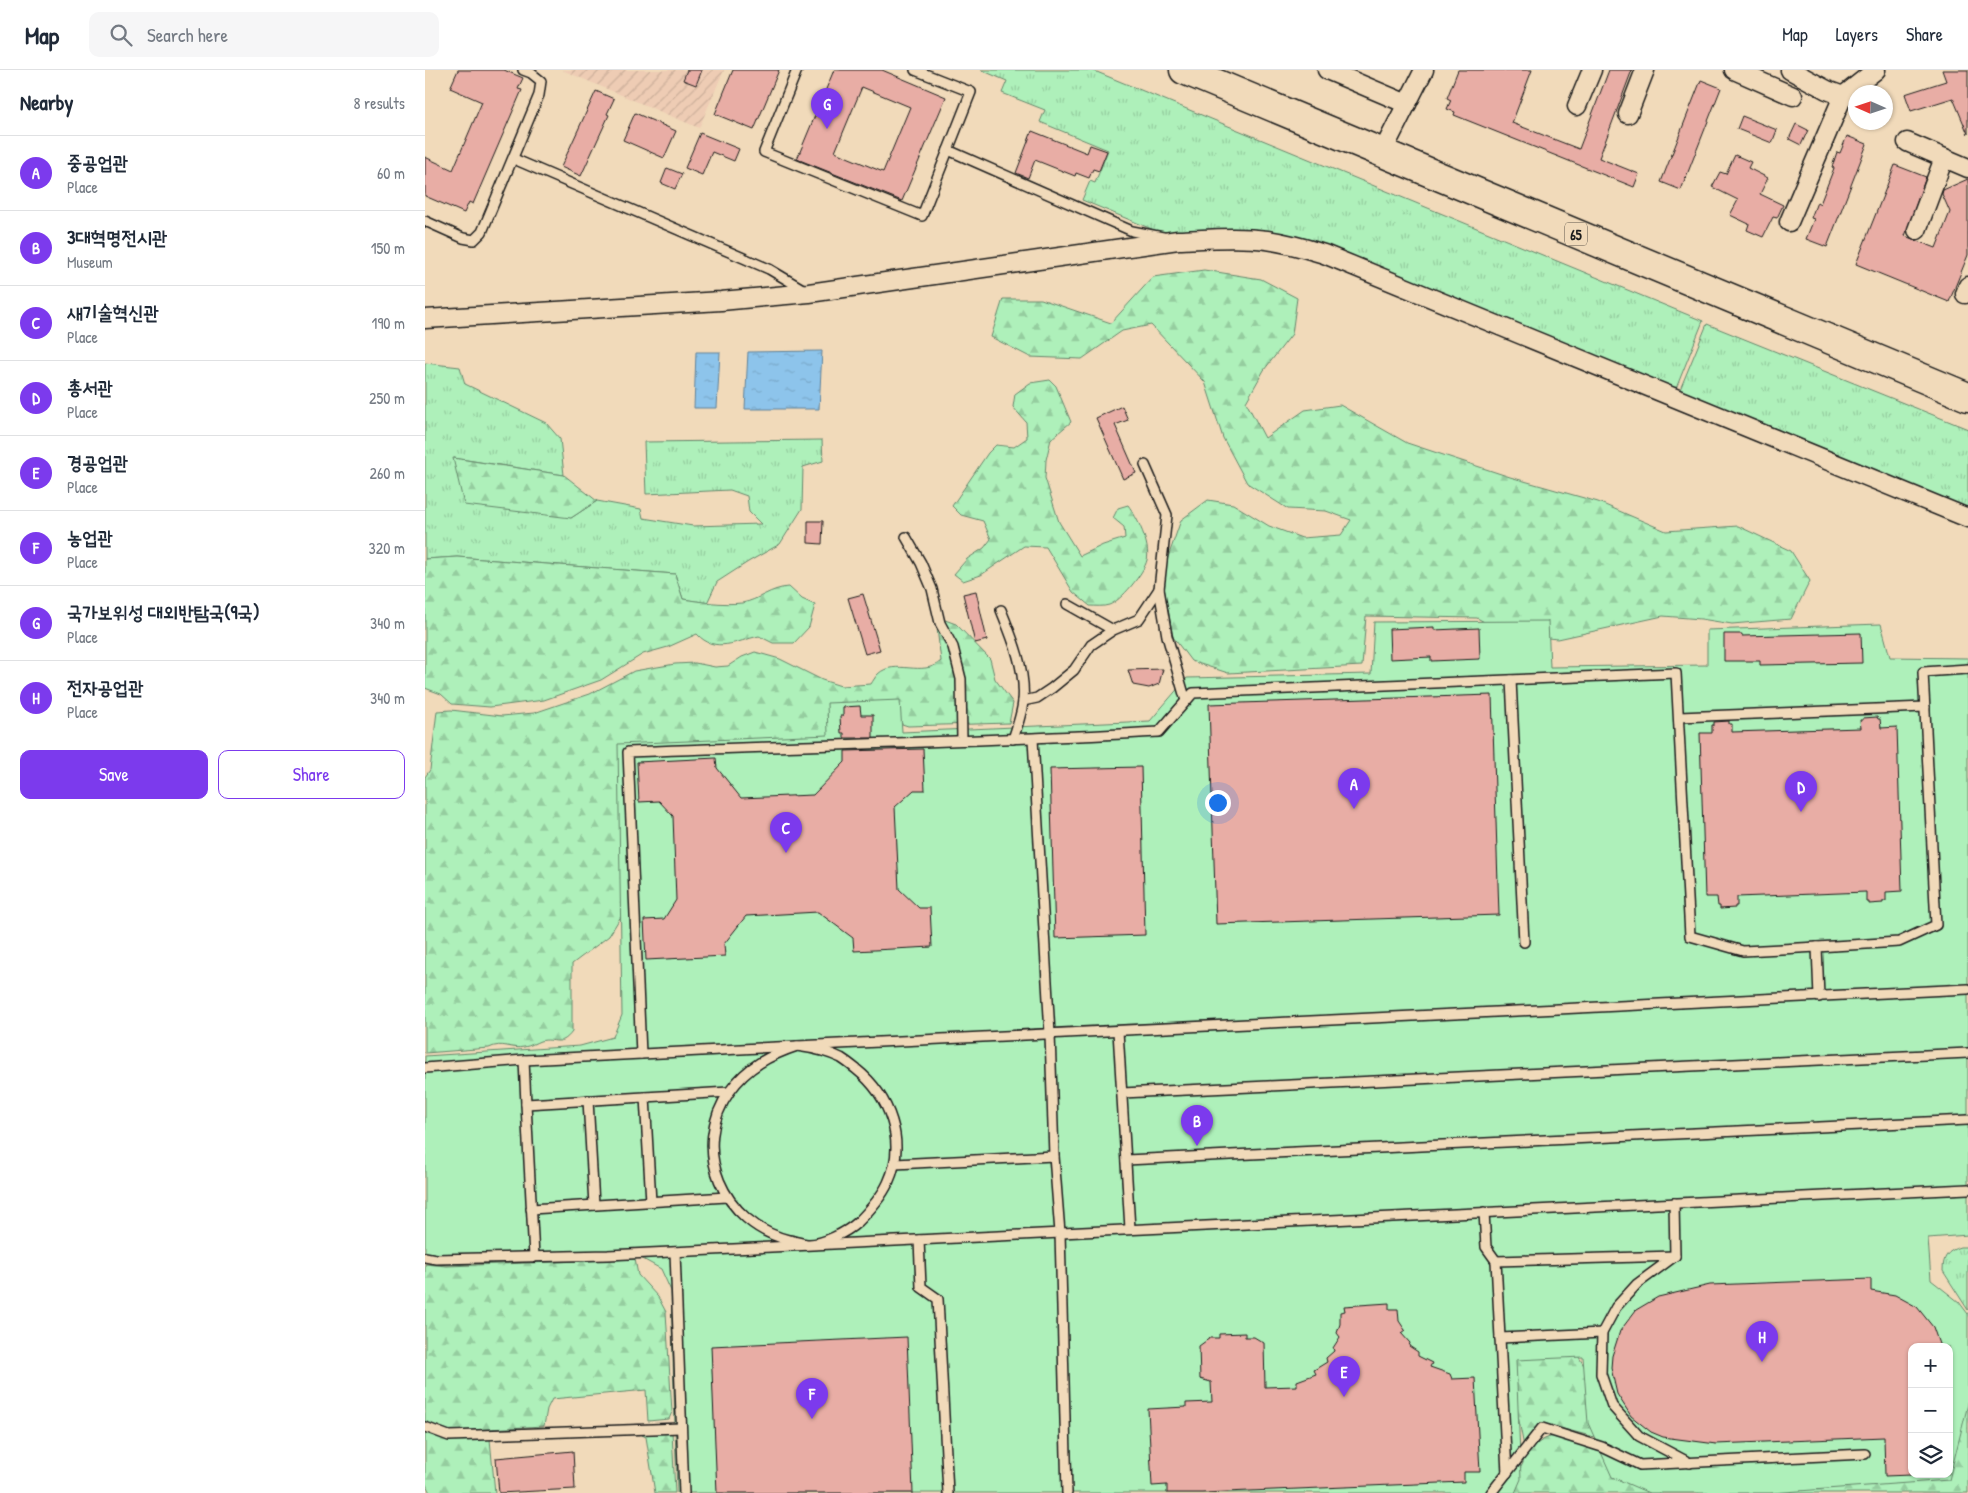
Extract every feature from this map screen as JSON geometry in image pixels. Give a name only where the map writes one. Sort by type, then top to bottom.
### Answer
[{"type":"main road","name":"65","points":[[1184,70],[1968,397]]},
{"type":"street","points":[[1327,70],[1407,104]]},
{"type":"street","points":[[1382,153],[1424,70]]},
{"type":"street","points":[[1577,106],[1592,70]]},
{"type":"street","points":[[1629,114],[1645,70]]},
{"type":"street","points":[[1733,70],[1793,96]]},
{"type":"street","points":[[1790,70],[1827,90],[1843,96]]},
{"type":"street","points":[[1789,222],[1843,96],[1876,70]]},
{"type":"street","points":[[1907,142],[1968,168]]},
{"type":"street","points":[[1917,230],[1944,158]]},
{"type":"street","points":[[425,319],[721,301],[809,293],[1178,240],[1236,238],[1266,240],[1295,245],[1324,254],[1968,518]]},
{"type":"lane","points":[[425,221],[463,238],[474,240],[482,232],[514,159],[539,95],[541,81],[531,73],[523,70]]},
{"type":"lane","points":[[797,70],[764,152],[922,216],[971,92],[915,70]]},
{"type":"lane","points":[[948,150],[1132,231],[1178,240]]},
{"type":"lane","points":[[514,159],[769,269],[809,293]]},
{"type":"lane","points":[[1145,465],[1167,515],[1159,589],[1167,636],[1185,701]]},
{"type":"lane","points":[[906,537],[929,580],[940,623],[953,647],[961,679],[962,740]]},
{"type":"lane","points":[[1023,701],[1037,698],[1074,670],[1091,645],[1113,630],[1139,619],[1159,589]]},
{"type":"lane","points":[[1067,604],[1113,630]]},
{"type":"lane","points":[[1001,610],[1014,644],[1022,678],[1023,701],[1013,739]]},
{"type":"lane","points":[[641,1054],[628,752],[1033,739],[1159,732],[1193,692],[1676,673],[1691,936],[1743,951],[1899,942],[1936,925],[1923,672],[1968,669]]},
{"type":"lane","points":[[1511,680],[1524,942]]},
{"type":"lane","points":[[1679,717],[1925,708]]},
{"type":"lane","points":[[1033,739],[1050,1034],[1053,1156],[1060,1233],[1067,1493]]},
{"type":"lane","points":[[1817,947],[1819,997]]},
{"type":"lane","points":[[425,1068],[524,1060],[797,1046],[1968,989]]},
{"type":"lane","points":[[1118,1030],[1130,1229]]},
{"type":"lane","points":[[797,1046],[831,1053],[843,1059],[865,1077],[875,1087],[890,1112],[896,1140],[895,1164],[881,1196],[862,1218],[840,1234],[809,1244],[774,1236],[743,1215],[727,1197],[714,1165],[712,1136],[720,1108],[729,1092],[755,1065],[779,1052],[797,1046]]},
{"type":"lane","points":[[1122,1093],[1968,1053]]},
{"type":"lane","points":[[524,1060],[534,1257]]},
{"type":"lane","points":[[526,1104],[729,1092]]},
{"type":"lane","points":[[645,1097],[651,1202]]},
{"type":"lane","points":[[588,1100],[594,1205]]},
{"type":"lane","points":[[1126,1160],[1968,1120]]},
{"type":"lane","points":[[895,1164],[1053,1156]]},
{"type":"lane","points":[[425,1257],[436,1259],[675,1252],[1968,1189]]},
{"type":"lane","points":[[531,1209],[727,1197]]},
{"type":"lane","points":[[1674,1203],[1675,1256]]},
{"type":"lane","points":[[1484,1212],[1486,1247],[1496,1261],[1507,1473]]},
{"type":"lane","points":[[919,1240],[921,1287],[938,1299],[948,1493]]},
{"type":"lane","points":[[675,1252],[684,1493]]},
{"type":"lane","points":[[1496,1261],[1675,1256]]},
{"type":"lane","points":[[1675,1256],[1637,1284],[1617,1307],[1602,1333],[1601,1374],[1612,1406],[1639,1436],[1690,1463]]},
{"type":"lane","points":[[1500,1338],[1602,1333]]},
{"type":"lane","points":[[425,1426],[449,1436],[681,1428]]},
{"type":"lane","points":[[1491,1493],[1542,1428],[1602,1446],[1640,1465],[1865,1454]]},
{"type":"shaded area","points":[[562,70],[724,70],[699,128]]},
{"type":"green space","points":[[981,70],[1092,70],[1703,321],[1675,391],[1328,248],[1159,232],[1082,200],[1090,181],[1095,183],[1108,150],[1040,122],[1045,110],[1002,93],[1007,81]]},
{"type":"green space","points":[[1204,270],[1261,279],[1297,298],[1292,334],[1264,370],[1246,402],[1265,438],[1305,410],[1340,405],[1407,443],[1510,477],[1598,502],[1666,531],[1738,526],[1791,551],[1810,581],[1791,619],[1732,624],[1663,616],[1558,639],[1507,634],[1477,618],[1366,616],[1362,666],[1228,673],[1191,661],[1173,637],[1164,588],[1165,566],[1181,520],[1208,500],[1233,504],[1269,526],[1302,538],[1341,535],[1351,520],[1326,511],[1288,509],[1247,483],[1223,438],[1205,382],[1151,325],[1122,331],[1082,359],[1030,357],[991,337],[1003,299],[1041,299],[1111,323],[1153,277]]},
{"type":"green space","points":[[1707,324],[1968,429],[1968,512],[1679,392]]},
{"type":"green space","points":[[425,363],[460,367],[465,384],[546,423],[560,439],[564,475],[454,458],[571,518],[597,501],[641,509],[643,518],[693,526],[761,524],[749,512],[747,496],[730,490],[646,494],[644,442],[822,440],[823,461],[803,467],[802,509],[780,544],[717,582],[707,603],[683,599],[675,574],[457,557],[425,559]]},
{"type":"green space","points":[[1050,380],[1056,386],[1071,422],[1051,439],[1046,460],[1045,478],[1059,522],[1080,556],[1103,545],[1125,538],[1124,527],[1113,518],[1118,508],[1128,505],[1145,539],[1148,554],[1145,566],[1126,592],[1107,606],[1090,606],[1073,592],[1046,547],[1024,546],[981,575],[963,581],[954,574],[967,559],[984,548],[991,539],[983,521],[961,515],[952,506],[988,453],[996,445],[1014,447],[1027,438],[1026,422],[1013,407],[1015,394],[1030,383]]},
{"type":"green space","points":[[453,458],[564,475],[597,501],[571,518],[464,505]]},
{"type":"green space","points":[[457,557],[675,574],[683,599],[713,603],[742,603],[789,587],[802,599],[815,605],[809,627],[794,643],[773,643],[759,636],[719,645],[704,640],[697,634],[668,647],[643,654],[601,680],[544,700],[490,707],[452,704],[441,694],[425,688],[425,559]]},
{"type":"green space","points":[[945,620],[956,624],[990,659],[995,679],[1013,703],[1009,723],[908,726],[893,721],[834,737],[629,903],[609,936],[572,964],[572,1032],[568,1037],[561,1041],[545,1040],[519,1048],[499,1045],[489,1048],[425,1053],[425,777],[430,770],[437,711],[451,710],[502,716],[534,713],[590,694],[634,671],[675,664],[695,663],[715,667],[728,666],[742,657],[755,652],[780,659],[822,680],[841,686],[871,684],[878,674],[885,670],[901,667],[926,668],[934,666],[941,661],[937,628]]},
{"type":"green space","points":[[1548,621],[1550,667],[1707,665],[1707,630],[1881,624],[1890,657],[1968,658],[1968,1235],[1928,1238],[1931,1280],[1959,1302],[1968,1314],[1968,1404],[1953,1464],[1953,1343],[1908,1343],[1908,1478],[1950,1478],[1949,1480],[1771,1493],[1649,1493],[1612,1477],[1588,1423],[1583,1357],[1516,1360],[1521,1479],[1515,1493],[677,1493],[671,1291],[661,1269],[641,1258],[447,1265],[425,1262],[425,1056],[580,1046],[613,1037],[622,1015],[618,744],[828,735],[827,703],[900,700],[902,732],[1150,721],[1187,678],[1371,674],[1374,622]]},
{"type":"green space","points":[[1968,1247],[1968,1310],[1943,1271],[1947,1255],[1952,1250]]},
{"type":"green space","points":[[635,1259],[638,1275],[658,1297],[666,1312],[672,1412],[669,1419],[648,1421],[646,1390],[552,1399],[547,1409],[544,1426],[450,1431],[425,1422],[425,1264],[447,1266]]},
{"type":"green space","points":[[1570,1342],[1583,1364],[1599,1400],[1602,1439],[1549,1427],[1535,1436],[1531,1449],[1544,1439],[1562,1436],[1584,1442],[1699,1493],[1508,1493],[1523,1463],[1525,1452],[1516,1405],[1513,1343]]},
{"type":"green space","points":[[1968,1380],[1968,1493],[1703,1493],[1908,1477],[1953,1478],[1953,1454]]},
{"type":"green space","points":[[425,1432],[449,1439],[490,1439],[495,1493],[430,1493],[425,1482]]},
{"type":"green space","points":[[672,1432],[675,1493],[655,1493],[646,1437],[642,1435]]},
{"type":"water","points":[[822,351],[819,409],[745,409],[748,352]]},
{"type":"water","points":[[696,352],[720,352],[717,408],[694,408]]},
{"type":"building","points":[[458,70],[504,70],[523,78],[518,89],[522,90],[473,204],[469,202],[464,213],[425,196],[425,157],[453,170],[482,102],[450,88]]},
{"type":"building","points":[[687,70],[702,70],[696,85],[683,80]]},
{"type":"building","points":[[733,70],[779,70],[754,130],[715,114]]},
{"type":"building","points":[[834,70],[882,70],[946,97],[902,201],[797,159]],"holes":[[[862,87],[910,107],[883,172],[835,152]]]},
{"type":"building","points":[[1458,70],[1532,70],[1512,123],[1579,149],[1609,70],[1632,70],[1599,158],[1639,174],[1634,187],[1454,115],[1455,112],[1447,109],[1451,100],[1447,98]]},
{"type":"building","points":[[1942,70],[1968,70],[1968,134],[1953,98],[1911,111],[1905,94],[1946,81]]},
{"type":"building","points":[[1701,80],[1721,88],[1681,190],[1661,182]]},
{"type":"building","points":[[596,91],[614,99],[607,114],[609,115],[581,176],[561,167]]},
{"type":"building","points":[[635,113],[676,131],[664,158],[623,140]]},
{"type":"building","points":[[1742,116],[1777,130],[1772,143],[1737,129]]},
{"type":"building","points":[[1796,124],[1808,130],[1801,145],[1789,139]]},
{"type":"building","points":[[1032,131],[1087,153],[1090,145],[1107,151],[1099,171],[1093,169],[1089,178],[1076,173],[1075,176],[1035,160],[1028,178],[1016,173]]},
{"type":"building","points":[[700,133],[739,149],[734,161],[712,152],[702,175],[685,168]]},
{"type":"building","points":[[1847,136],[1867,144],[1827,247],[1806,239],[1814,219],[1811,218],[1817,202],[1820,204],[1834,168],[1832,167],[1837,152],[1840,153]]},
{"type":"building","points":[[1735,155],[1751,162],[1748,168],[1768,178],[1760,194],[1783,205],[1777,218],[1773,217],[1763,237],[1747,230],[1749,224],[1730,215],[1738,200],[1712,187],[1720,172],[1726,174]]},
{"type":"building","points":[[1895,165],[1926,177],[1905,236],[1936,248],[1950,212],[1942,194],[1943,190],[1968,179],[1968,255],[1949,302],[1856,264]]},
{"type":"building","points":[[667,168],[682,174],[675,189],[661,183]]},
{"type":"building","points":[[1122,406],[1128,420],[1115,425],[1136,473],[1123,479],[1096,418]]},
{"type":"building","points":[[808,521],[823,521],[822,544],[808,543]]},
{"type":"building","points":[[976,591],[987,640],[975,643],[963,594]]},
{"type":"building","points":[[863,594],[880,650],[865,654],[848,598]]},
{"type":"building","points":[[1434,627],[1434,630],[1479,628],[1480,659],[1431,661],[1431,657],[1390,659],[1389,629]]},
{"type":"building","points":[[1861,633],[1862,663],[1760,665],[1760,661],[1724,661],[1724,634],[1742,634],[1742,636]]},
{"type":"building","points":[[1163,669],[1159,684],[1149,688],[1133,685],[1128,670]]},
{"type":"building","points":[[1492,695],[1499,915],[1216,924],[1209,704]]},
{"type":"building","points":[[860,706],[861,715],[873,715],[873,738],[844,738],[844,733],[841,733],[840,716],[843,716],[843,707]]},
{"type":"building","points":[[1877,717],[1880,719],[1881,728],[1897,727],[1902,891],[1886,892],[1886,901],[1869,904],[1869,902],[1866,902],[1866,892],[1737,897],[1737,906],[1735,908],[1720,909],[1717,897],[1705,897],[1700,733],[1712,733],[1714,722],[1729,721],[1729,724],[1732,724],[1732,732],[1861,728],[1860,720]]},
{"type":"building","points":[[923,749],[925,790],[914,790],[895,807],[899,889],[919,908],[930,908],[932,947],[854,951],[853,938],[818,912],[746,916],[724,944],[725,956],[646,960],[644,920],[664,919],[676,900],[673,816],[659,801],[639,802],[637,762],[716,758],[717,768],[741,798],[813,795],[845,762],[845,751]]},
{"type":"building","points":[[1141,767],[1145,935],[1055,938],[1050,769]]},
{"type":"building","points":[[1871,1279],[1871,1291],[1895,1295],[1917,1307],[1933,1327],[1939,1343],[1908,1343],[1908,1475],[1885,1476],[1884,1437],[1716,1444],[1663,1437],[1651,1432],[1631,1416],[1617,1394],[1611,1368],[1612,1356],[1620,1331],[1636,1310],[1658,1297],[1710,1285]]},
{"type":"building","points":[[1389,1303],[1389,1309],[1398,1309],[1399,1321],[1405,1330],[1401,1333],[1410,1343],[1409,1346],[1418,1352],[1418,1356],[1432,1363],[1430,1367],[1450,1374],[1452,1379],[1475,1378],[1480,1472],[1464,1472],[1464,1482],[1202,1493],[1167,1493],[1167,1485],[1152,1486],[1148,1409],[1186,1407],[1186,1403],[1212,1402],[1211,1382],[1200,1379],[1199,1346],[1210,1338],[1219,1338],[1219,1334],[1245,1333],[1245,1337],[1254,1337],[1264,1343],[1265,1387],[1297,1386],[1297,1381],[1316,1374],[1314,1370],[1327,1362],[1326,1358],[1334,1351],[1333,1348],[1340,1337],[1337,1333],[1340,1324],[1340,1312],[1345,1311],[1344,1306]]},
{"type":"building","points":[[907,1337],[913,1493],[717,1493],[711,1346]]},
{"type":"building","points":[[573,1451],[575,1489],[499,1493],[496,1458]]},
{"type":"place","name":"국가보위성 대외반탐국(9국)","points":[[827,129]]},
{"type":"place","name":"중공업관","points":[[1354,809]]},
{"type":"place","name":"총서관","points":[[1801,812]]},
{"type":"place","name":"새기술혁신관","points":[[786,853]]},
{"type":"place","name":"3대혁명전시관","points":[[1197,1146]]},
{"type":"place","name":"전자공업관","points":[[1762,1362]]},
{"type":"place","name":"경공업관","points":[[1344,1397]]},
{"type":"place","name":"농업관","points":[[812,1419]]}]
